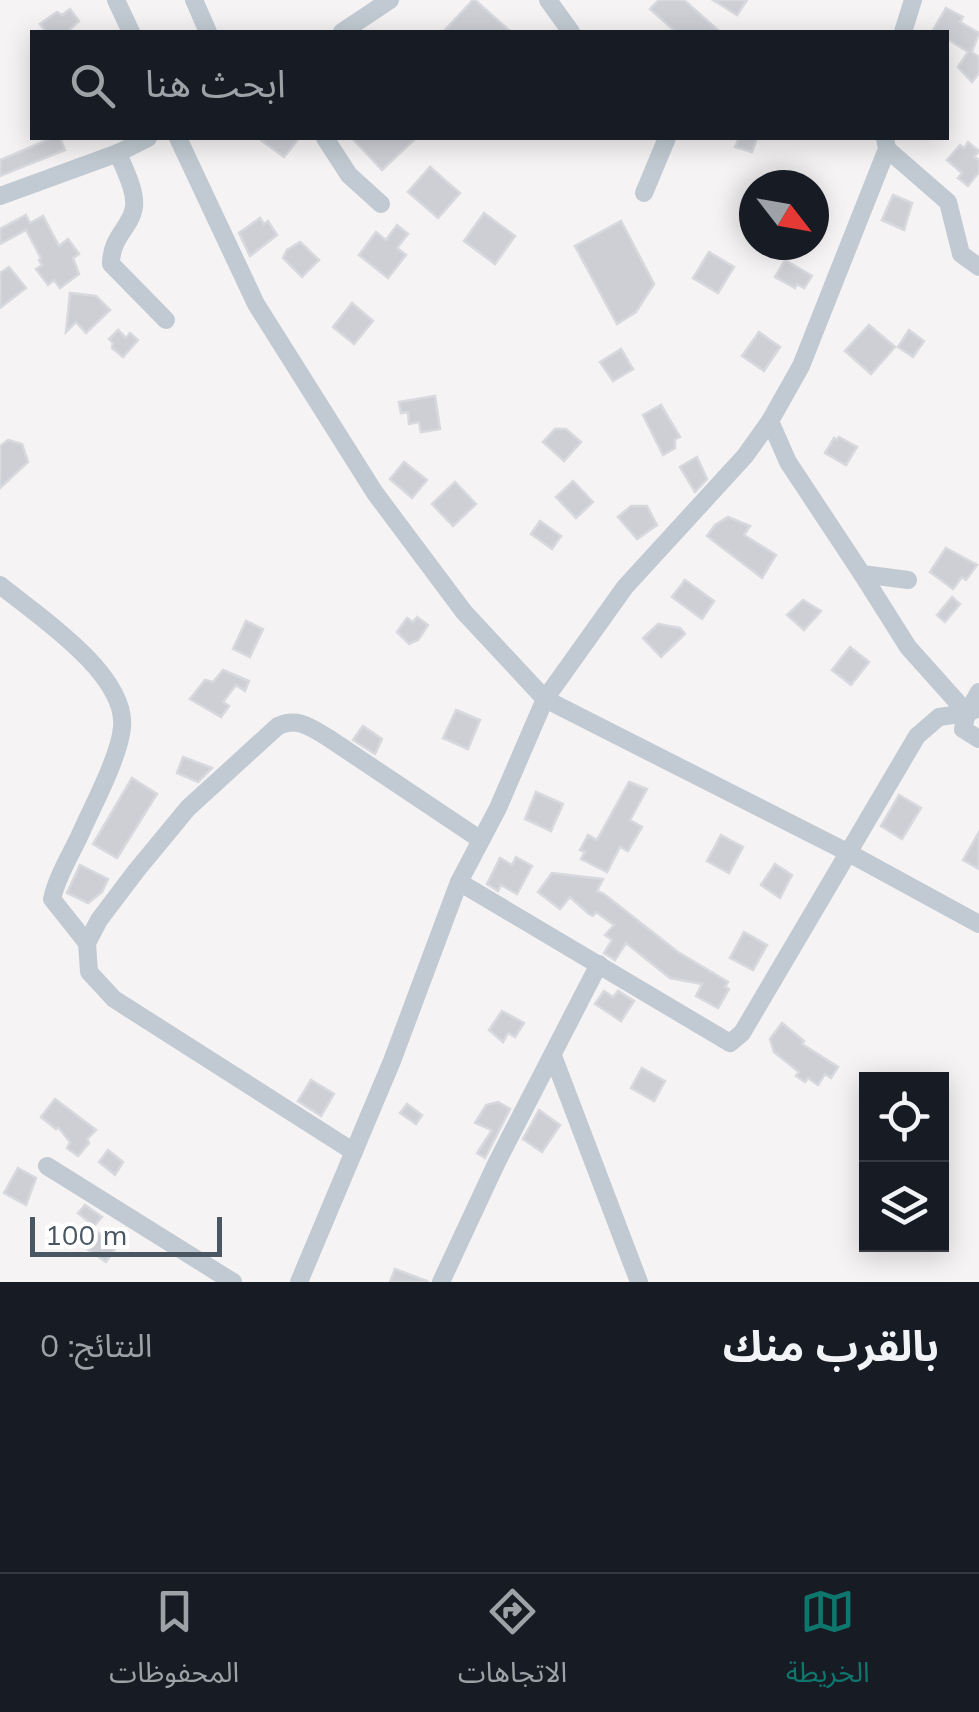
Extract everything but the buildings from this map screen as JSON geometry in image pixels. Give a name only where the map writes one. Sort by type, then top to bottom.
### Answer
[{"type":"street","points":[[116,0],[130,30]]},
{"type":"street","points":[[194,0],[207,30]]},
{"type":"street","points":[[345,30],[390,0]]},
{"type":"street","points":[[548,0],[570,30]]},
{"type":"street","points":[[904,30],[913,0]]},
{"type":"street","points":[[0,196],[144,140]]},
{"type":"street","points":[[179,140],[256,304],[374,493],[464,612],[545,699],[847,852],[979,924]]},
{"type":"street","points":[[326,140],[350,175],[381,204]]},
{"type":"street","points":[[644,193],[666,140]]},
{"type":"street","points":[[299,1282],[392,1061],[459,882],[520,761],[545,699],[625,586],[728,475],[770,421],[801,366],[886,143],[948,202],[961,254],[979,267]]},
{"type":"street","points":[[118,153],[134,196],[134,210],[111,249],[110,264],[166,320]]},
{"type":"street","points":[[770,421],[788,462],[908,647],[973,710]]},
{"type":"street","points":[[862,574],[908,580]]},
{"type":"street","points":[[0,586],[85,652],[116,697],[123,726],[106,776],[56,881],[52,898],[87,943]]},
{"type":"street","points":[[979,692],[964,729],[979,739]]},
{"type":"street","points":[[459,882],[725,1042],[734,1042],[918,736],[939,718],[973,710]]},
{"type":"street","points":[[354,1152],[114,998],[89,972],[87,943],[99,920],[188,808],[287,722],[306,724],[481,840]]},
{"type":"street","points":[[441,1282],[490,1174],[599,964]]},
{"type":"street","points":[[553,1056],[639,1282]]},
{"type":"street","points":[[47,1166],[233,1282]]}]
